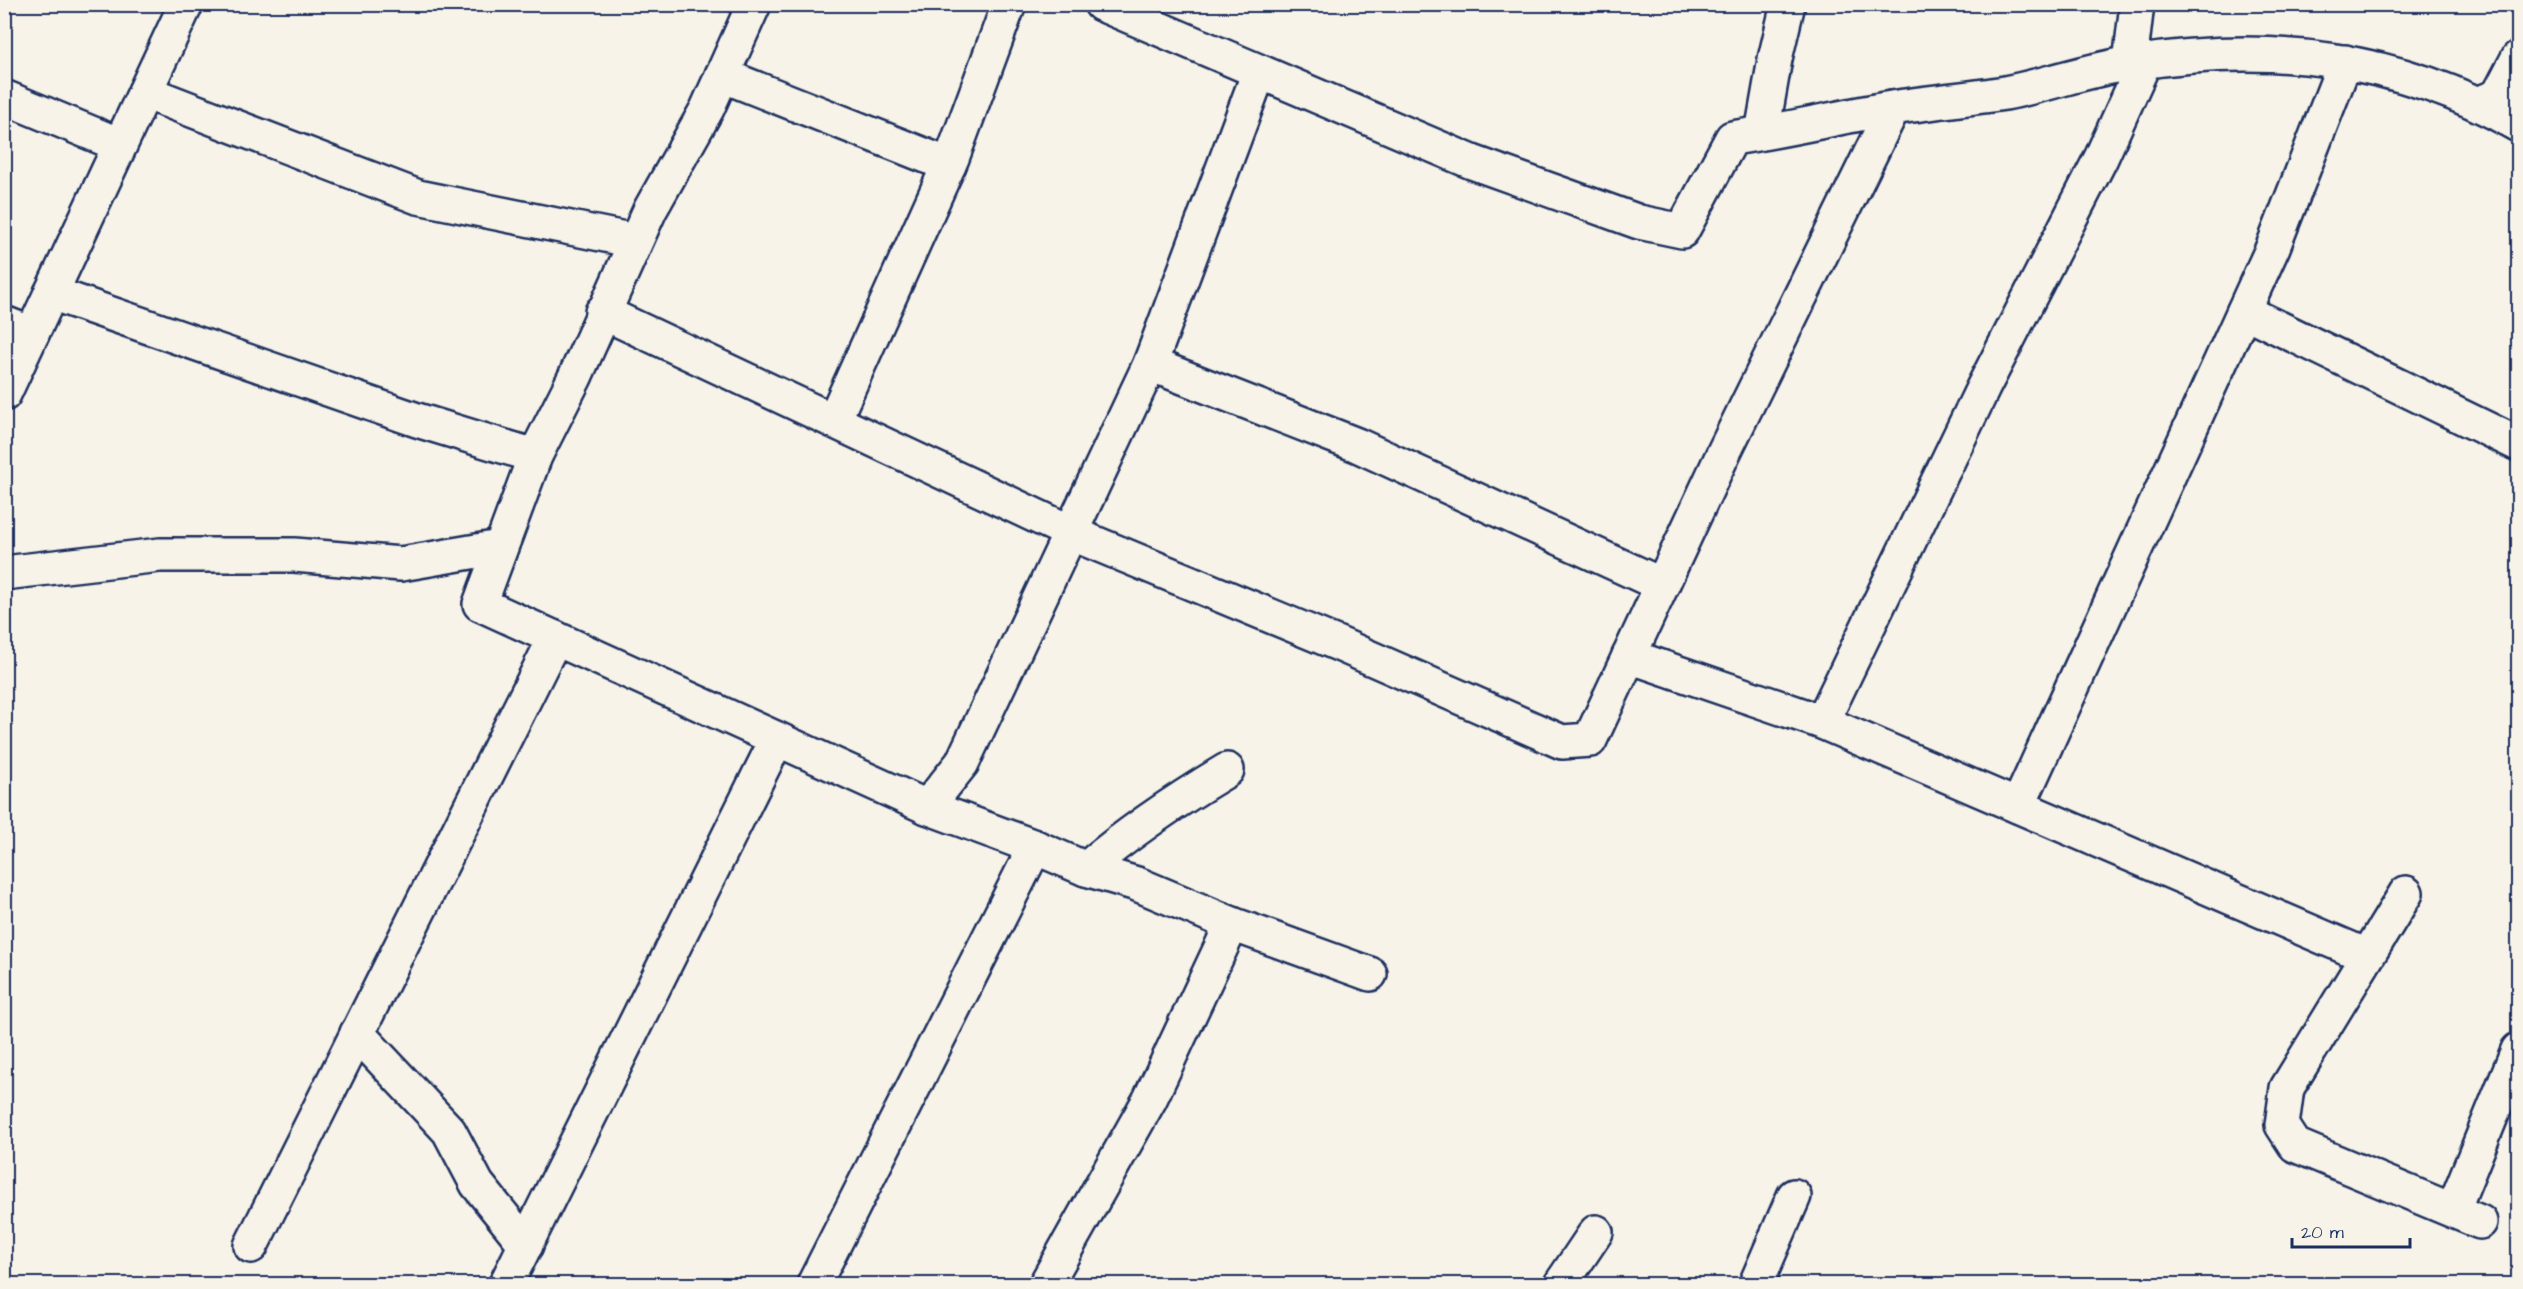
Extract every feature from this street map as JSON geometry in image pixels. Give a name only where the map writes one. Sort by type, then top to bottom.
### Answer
[{"type":"street","points":[[4,394],[18,329],[51,293],[186,4]]},
{"type":"street","points":[[754,4],[707,110],[650,210],[602,312],[575,377],[535,456],[480,604],[927,807],[1035,847],[1086,869],[1137,884],[1232,924],[1370,975]]},
{"type":"street","points":[[834,420],[949,165],[1009,4]]},
{"type":"street","points":[[1101,4],[1472,162],[1639,222],[1682,231],[1732,138],[1893,108],[2006,92],[2138,62],[2194,54],[2307,55],[2374,66],[2480,103],[2518,125]]},
{"type":"street","points":[[1762,133],[1775,59],[1788,4]]},
{"type":"street","points":[[1822,722],[1983,388],[2101,158],[2138,62],[2137,4]]},
{"type":"street","points":[[2480,103],[2498,96],[2518,58]]},
{"type":"street","points":[[2018,806],[2273,247],[2345,62]]},
{"type":"street","points":[[927,807],[962,763],[1150,364],[1259,72]]},
{"type":"street","points":[[722,75],[949,165]]},
{"type":"street","points":[[145,92],[418,197],[635,241]]},
{"type":"street","points":[[4,97],[120,145]]},
{"type":"street","points":[[602,312],[1070,532],[1341,645],[1562,742],[1590,740],[1724,452],[1893,108]]},
{"type":"street","points":[[51,293],[417,420],[535,456]]},
{"type":"street","points":[[2244,311],[2518,444]]},
{"type":"street","points":[[1150,364],[1357,445],[1662,585]]},
{"type":"street","points":[[4,573],[160,555],[294,555],[401,564],[500,547]]},
{"type":"street","points":[[251,1246],[555,638]]},
{"type":"street","points":[[1629,656],[1822,722],[1919,766],[2018,806],[2367,956]]},
{"type":"street","points":[[506,1284],[777,739]]},
{"type":"street","points":[[1086,869],[1122,838],[1161,810],[1227,770]]},
{"type":"street","points":[[814,1284],[1035,847]]},
{"type":"street","points":[[2406,893],[2287,1088],[2282,1125],[2295,1145],[2467,1216],[2518,1050]]},
{"type":"street","points":[[1046,1284],[1150,1099],[1232,924]]},
{"type":"street","points":[[357,1033],[449,1131],[477,1184],[526,1245]]},
{"type":"street","points":[[1761,1283],[1794,1196]]},
{"type":"street","points":[[1561,1284],[1596,1232]]}]
